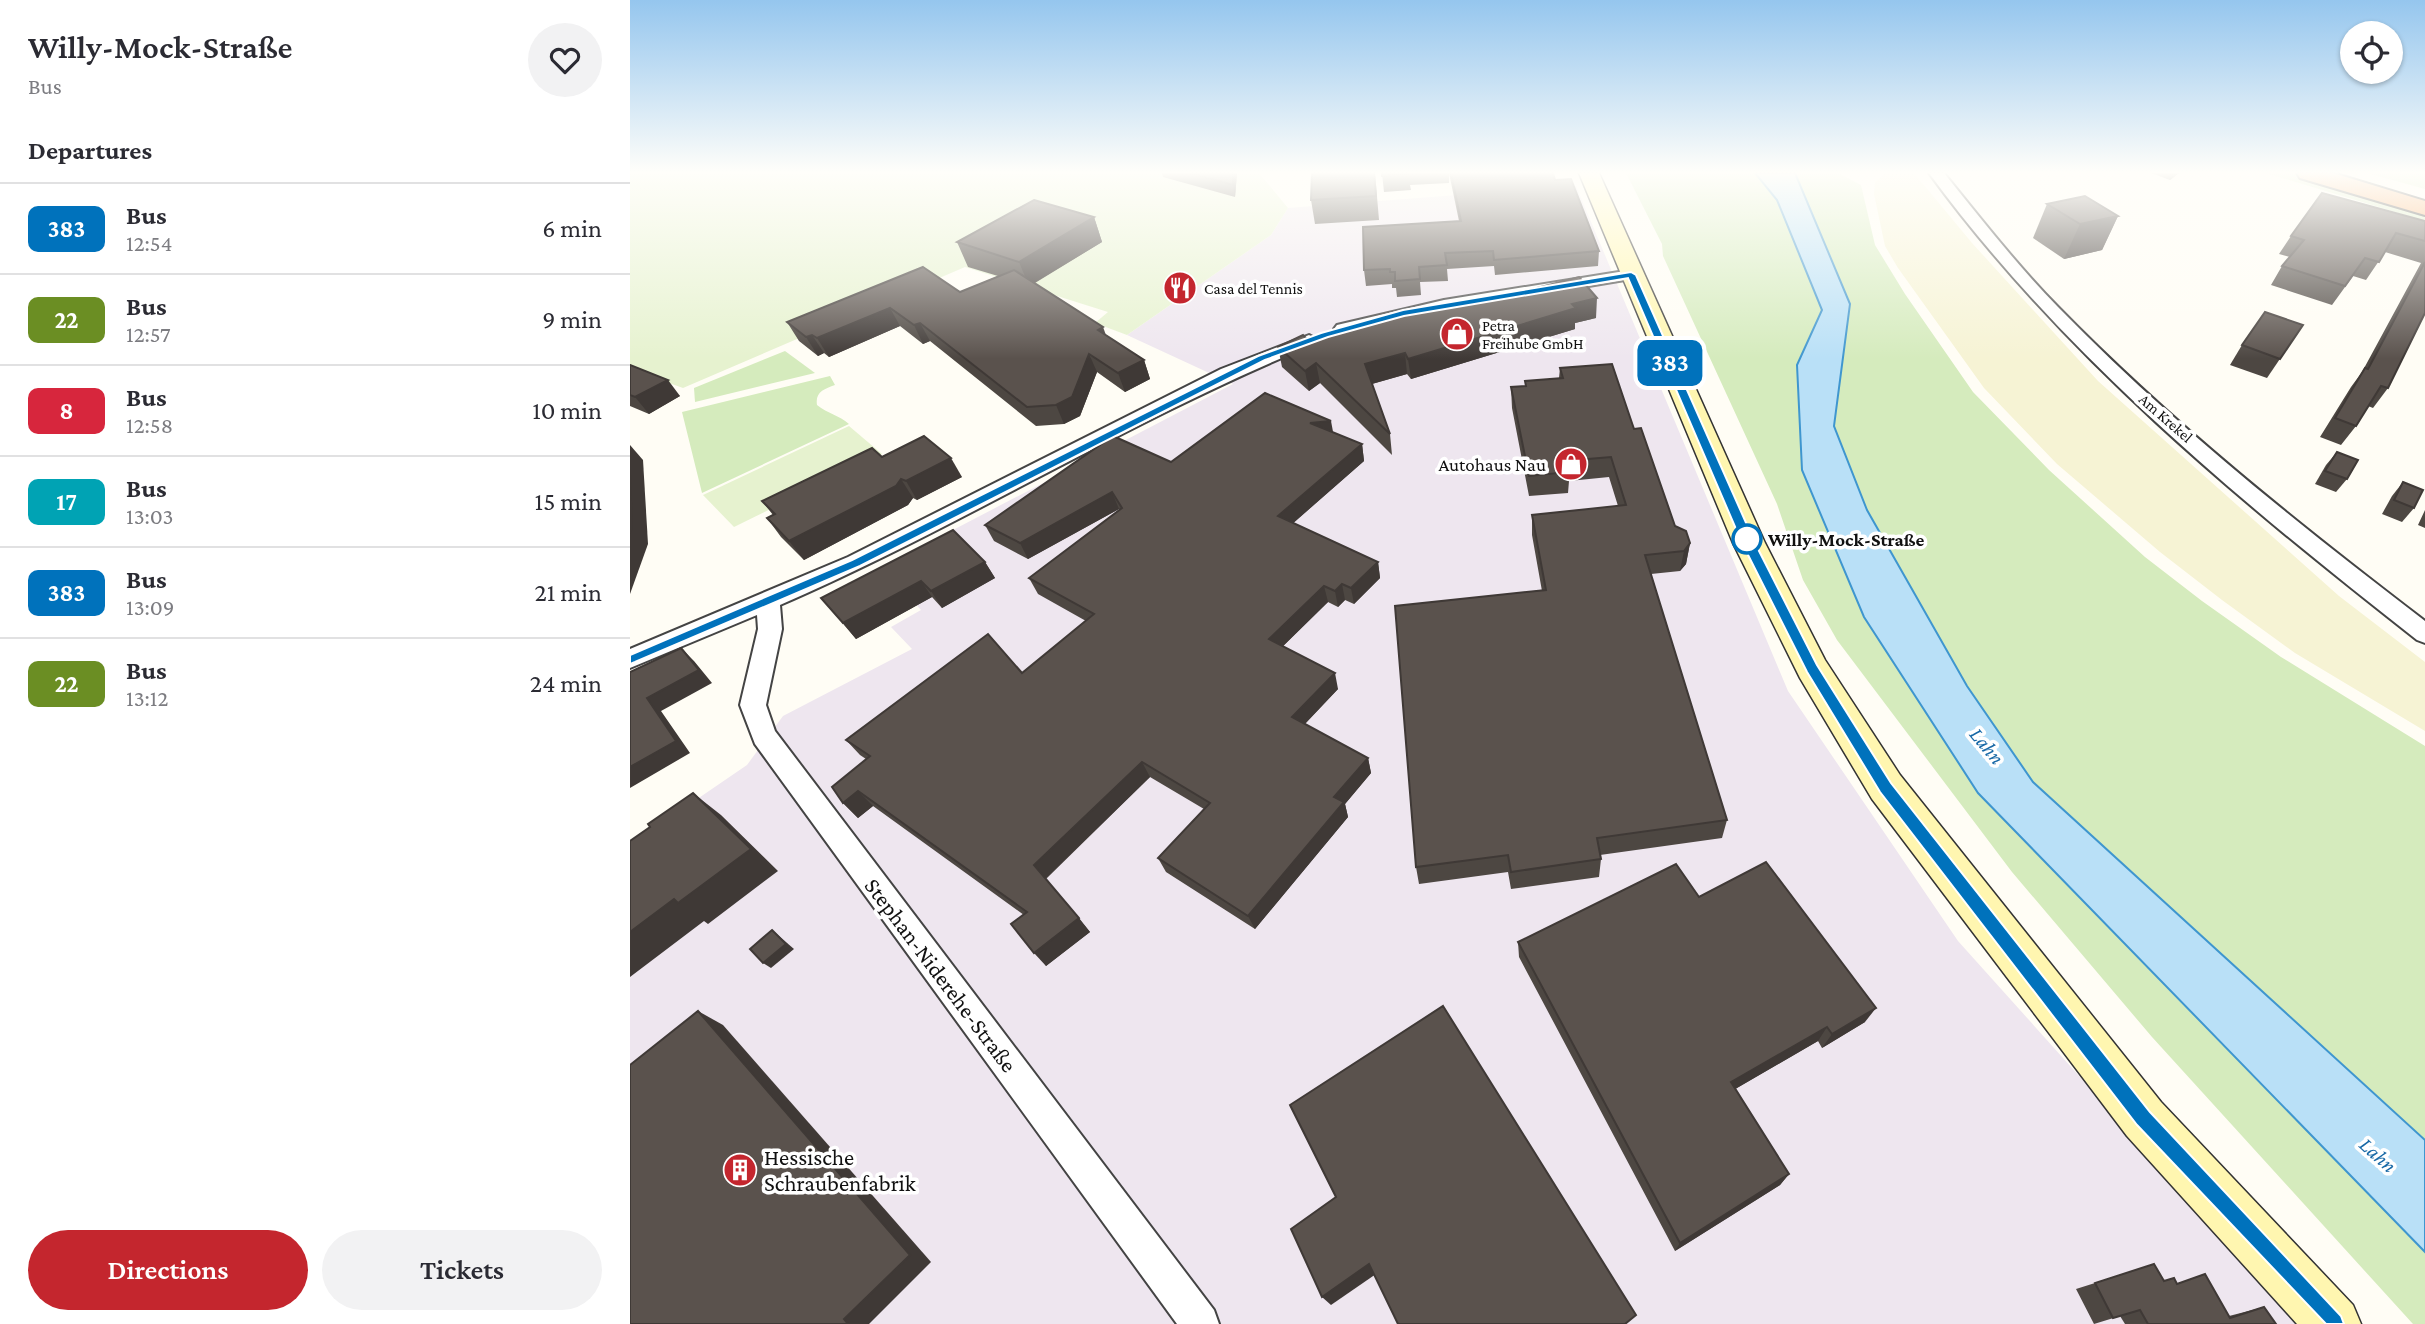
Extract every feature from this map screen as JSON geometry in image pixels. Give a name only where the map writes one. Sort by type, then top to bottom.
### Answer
[{"type":"main road","points":[[1614,235],[1749,543],[1812,668],[1886,788],[2144,1119],[2334,1324]]},
{"type":"street","name":"Am Krekel","points":[[1986,235],[2066,325],[2131,388],[2311,545],[2425,634]]},
{"type":"street","points":[[630,659],[768,603],[856,563],[1261,358],[1317,337],[1403,313],[1631,275]]},
{"type":"street","name":"Stephan-Niderehe-Straße","points":[[768,603],[770,629],[753,705],[764,736],[1200,1324]]},
{"type":"shaded area","points":[[1271,235],[1596,235],[1788,691],[1958,941],[2302,1324],[630,1324],[630,845],[747,765],[783,716],[912,649],[891,627],[921,610],[882,567],[1233,384],[1127,335]]},
{"type":"shaded area","points":[[1883,235],[1965,235],[2098,381],[2339,596],[2425,662],[2425,731],[2295,653],[2160,552],[2057,464],[1984,388],[1885,246]]},
{"type":"green space","points":[[630,235],[1271,235],[1127,335],[1095,323],[1108,312],[965,267],[683,388],[630,369]]},
{"type":"green space","points":[[1657,235],[1791,235],[1822,310],[1797,365],[1864,617],[1978,793],[2425,1252],[2425,1324],[2413,1324],[2152,1037],[2012,872],[1837,640],[1803,580],[1777,504],[1663,256],[1662,244]]},
{"type":"green space","points":[[1821,235],[1873,235],[1875,245],[1905,294],[1973,392],[2049,470],[2145,557],[2281,657],[2425,746],[2425,1140],[2033,782],[1967,686],[1867,510],[1834,426],[1850,303]]},
{"type":"green space","points":[[785,351],[815,373],[695,402],[694,388]]},
{"type":"green space","points":[[830,376],[835,385],[819,394],[817,405],[849,424],[702,493],[682,412]]},
{"type":"green space","points":[[849,426],[882,454],[734,527],[703,495]]},
{"type":"water","name":"Lahn","points":[[1791,235],[1821,235],[1850,304],[1834,426],[1867,510],[1967,686],[2033,782],[2425,1140],[2425,1252],[1978,793],[1864,617],[1802,470],[1797,365],[1822,310]]},
{"type":"building","points":[[970,235],[1064,235],[1019,262],[957,242]]},
{"type":"building","points":[[1363,235],[1593,235],[1599,251],[1494,260],[1493,251],[1445,253],[1447,265],[1419,267],[1420,279],[1395,281],[1395,272],[1390,272],[1390,269],[1364,270]]},
{"type":"building","points":[[2395,235],[2379,262],[2365,258],[2345,286],[2282,266],[2304,240],[2291,236]]},
{"type":"building","points":[[2402,235],[2425,235],[2425,241]]},
{"type":"building","points":[[2425,262],[2425,313],[2388,388],[2381,386],[2356,426],[2335,418],[2365,368],[2368,369]]},
{"type":"building","points":[[923,267],[960,292],[1014,270],[1103,327],[1098,330],[1144,360],[1118,373],[1089,354],[1072,397],[1056,405],[1027,407],[920,323],[914,325],[890,308],[817,338],[812,335],[806,337],[787,322]]},
{"type":"building","points":[[1579,277],[1597,298],[1572,304],[1576,308],[1408,359],[1405,353],[1365,364],[1390,434],[1316,363],[1305,371],[1278,347],[1303,335],[1308,340],[1352,325],[1498,298]]},
{"type":"building","points":[[2265,312],[2303,325],[2280,359],[2242,345]]},
{"type":"building","points":[[1612,364],[1634,429],[1641,428],[1675,526],[1686,531],[1690,543],[1684,551],[1645,555],[1727,820],[1597,838],[1601,859],[1511,872],[1508,855],[1416,867],[1395,606],[1546,590],[1532,515],[1626,505],[1611,457],[1565,461],[1569,472],[1529,476],[1511,387],[1526,386],[1525,381],[1563,378],[1560,368]]},
{"type":"building","points":[[630,365],[668,380],[635,397],[630,395]]},
{"type":"building","points":[[1265,393],[1331,421],[1310,423],[1362,444],[1278,516],[1378,562],[1351,588],[1342,584],[1335,591],[1324,586],[1269,639],[1335,673],[1292,717],[1368,758],[1334,797],[1344,802],[1248,916],[1158,858],[1210,803],[1142,762],[1034,865],[1079,918],[1034,953],[1011,924],[1027,912],[858,791],[843,803],[832,787],[870,756],[846,740],[988,634],[1022,673],[1094,614],[1029,578],[1122,508],[1112,492],[1020,543],[985,525],[1113,436],[1171,462]]},
{"type":"building","points":[[924,436],[951,458],[906,481],[901,479],[896,486],[789,541],[767,518],[775,514],[762,501],[872,448],[882,457]]},
{"type":"building","points":[[2337,452],[2358,460],[2347,479],[2325,471]]},
{"type":"building","points":[[630,474],[632,528],[630,533]]},
{"type":"building","points":[[2403,482],[2423,490],[2414,508],[2394,500]]},
{"type":"building","points":[[953,530],[985,562],[931,591],[921,581],[843,623],[821,598]]},
{"type":"building","points":[[681,648],[699,670],[647,698],[676,741],[630,767],[630,672]]},
{"type":"building","points":[[693,793],[751,849],[678,903],[674,899],[630,932],[630,841],[650,827],[648,824]]},
{"type":"building","points":[[1766,862],[1876,1008],[1832,1034],[1827,1027],[1731,1082],[1789,1174],[1680,1243],[1518,942],[1676,864],[1699,897]]},
{"type":"building","points":[[772,930],[786,944],[763,963],[750,949]]},
{"type":"building","points":[[1443,1006],[1636,1315],[1625,1324],[1398,1324],[1369,1264],[1322,1297],[1291,1229],[1336,1197],[1290,1105]]},
{"type":"building","name":"Hessische Schraubenfabrik","points":[[698,1011],[910,1255],[844,1319],[848,1324],[630,1324],[630,1065]]},
{"type":"building","points":[[2154,1264],[2164,1281],[2174,1278],[2177,1284],[2205,1274],[2230,1318],[2264,1307],[2276,1324],[2148,1324],[2140,1310],[2113,1318],[2095,1283]]},
{"type":"bus line","name":"383","points":[[630,659],[768,603],[856,563],[1261,358],[1324,335],[1403,313],[1631,275],[1749,543],[1792,630],[1834,706],[1886,788],[2144,1119],[2334,1324]]},
{"type":"place","name":"Casa del Tennis","points":[[1180,288]]},
{"type":"place","name":"Petra Freihube GmbH","points":[[1457,334]]},
{"type":"place","name":"Autohaus Nau","points":[[1571,464]]},
{"type":"place","name":"Willy-Mock-Straße","points":[[1747,539]]},
{"type":"place","name":"Hessische Schraubenfabrik","points":[[740,1170]]}]
